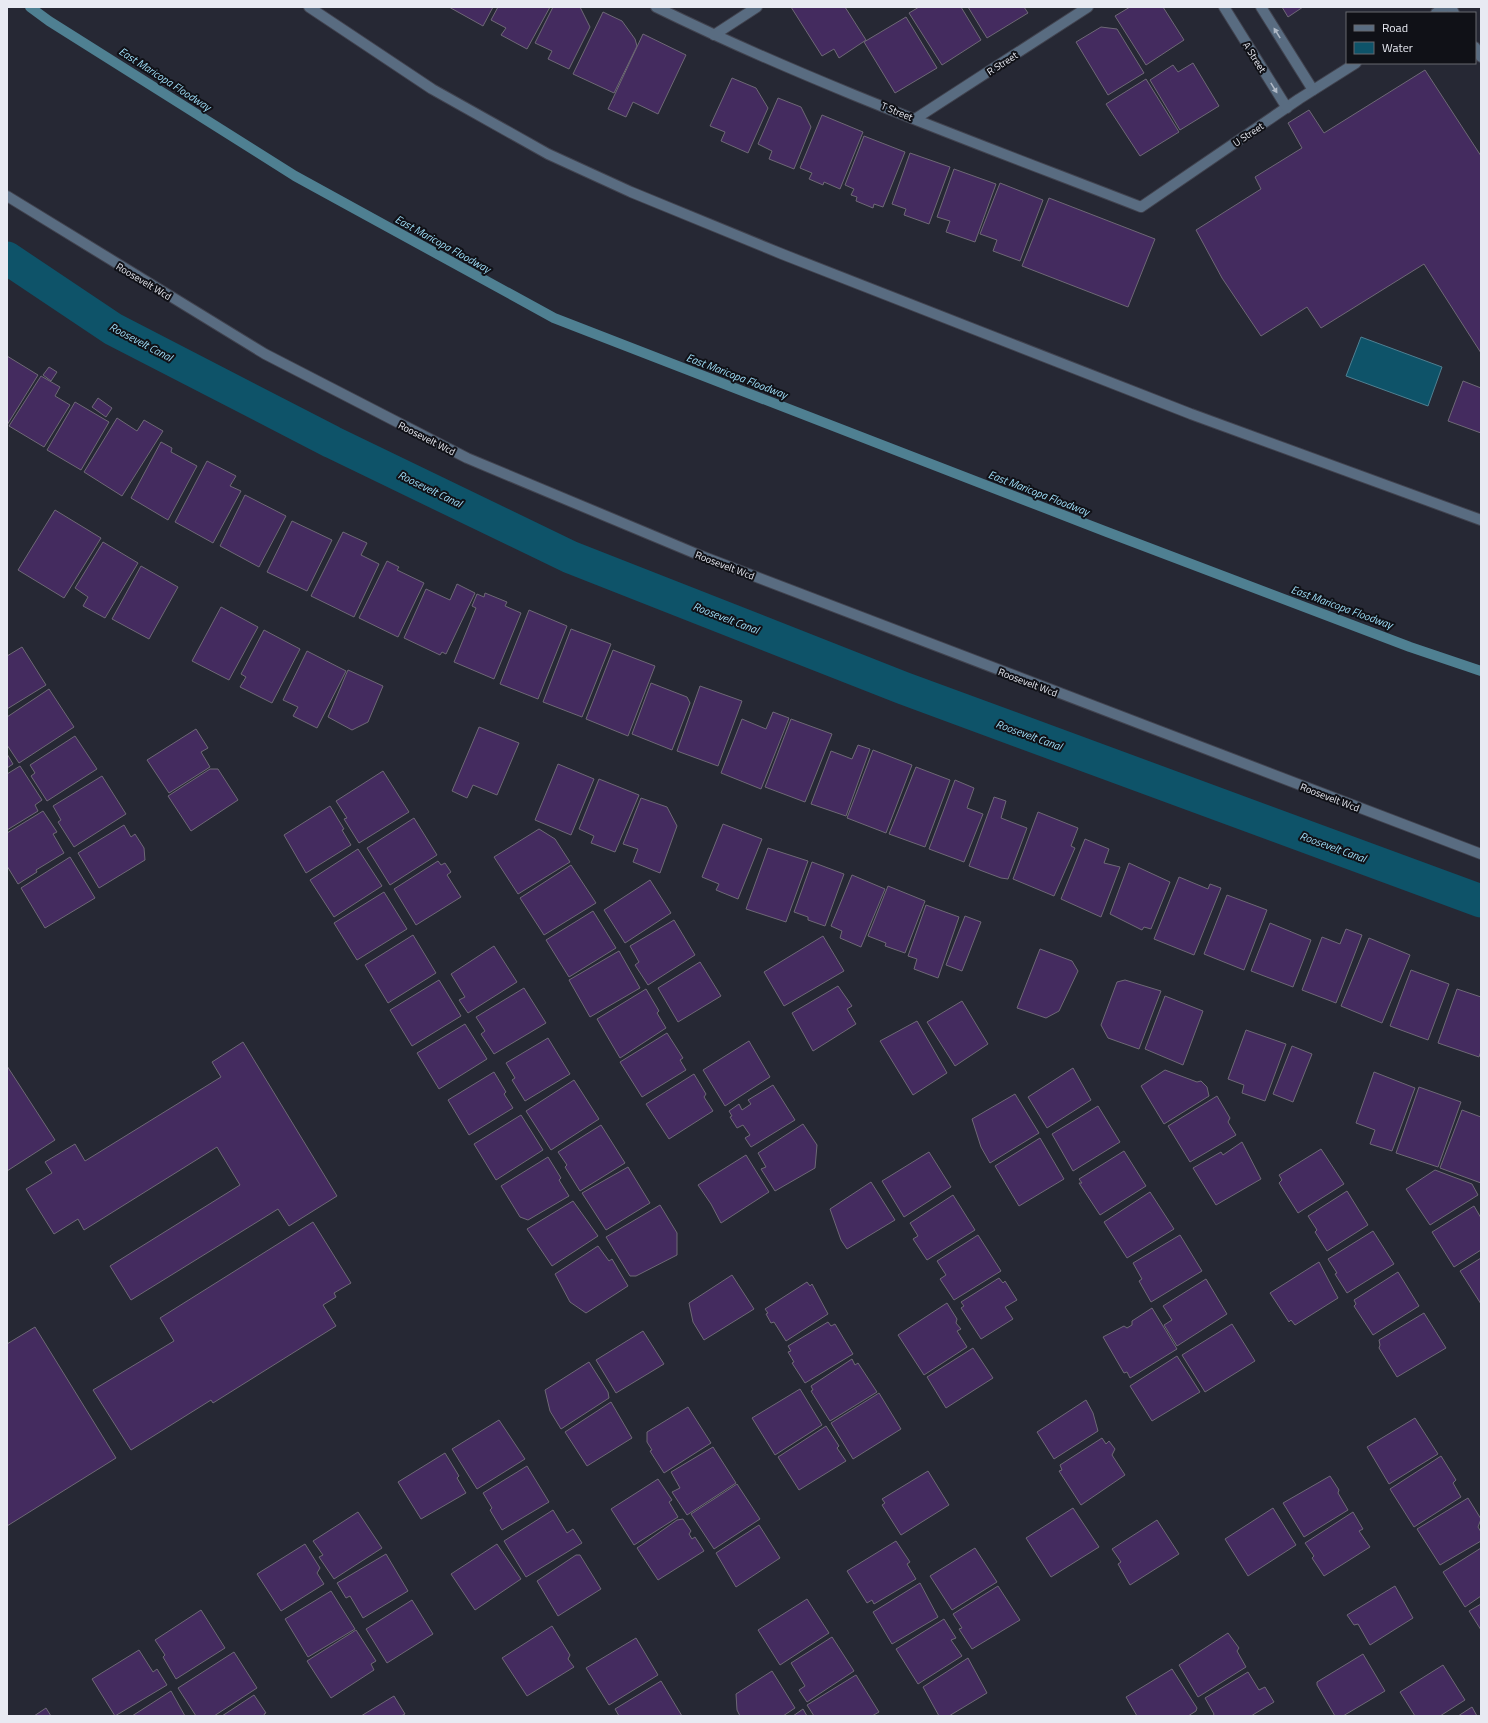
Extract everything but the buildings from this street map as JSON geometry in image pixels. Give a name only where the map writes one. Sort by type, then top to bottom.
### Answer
[{"type":"street","points":[[309,7],[432,89],[548,154],[631,192],[782,254],[1184,411],[1481,520]]},
{"type":"street","name":"T Street","points":[[656,7],[714,35],[916,119],[1141,207]]},
{"type":"street","points":[[714,35],[758,7]]},
{"type":"street","name":"R Street","points":[[916,119],[1088,7]]},
{"type":"street","name":"A Street","points":[[1224,7],[1287,108]]},
{"type":"street","points":[[1261,7],[1312,90]]},
{"type":"street","name":"U Street","points":[[1141,207],[1312,90],[1354,64]]},
{"type":"street","name":"Roosevelt Wcd","points":[[7,196],[264,354],[467,458],[713,560],[1481,854]]},
{"type":"water","points":[[1361,337],[1442,367],[1428,406],[1346,376]]},
{"type":"waterway","name":"East Maricopa Floodway","points":[[30,7],[49,21],[295,176],[554,318],[1107,532],[1410,647],[1481,671]]},
{"type":"waterway","name":"Roosevelt Canal","points":[[7,258],[113,329],[332,442],[570,557],[903,688],[1481,901]]}]
